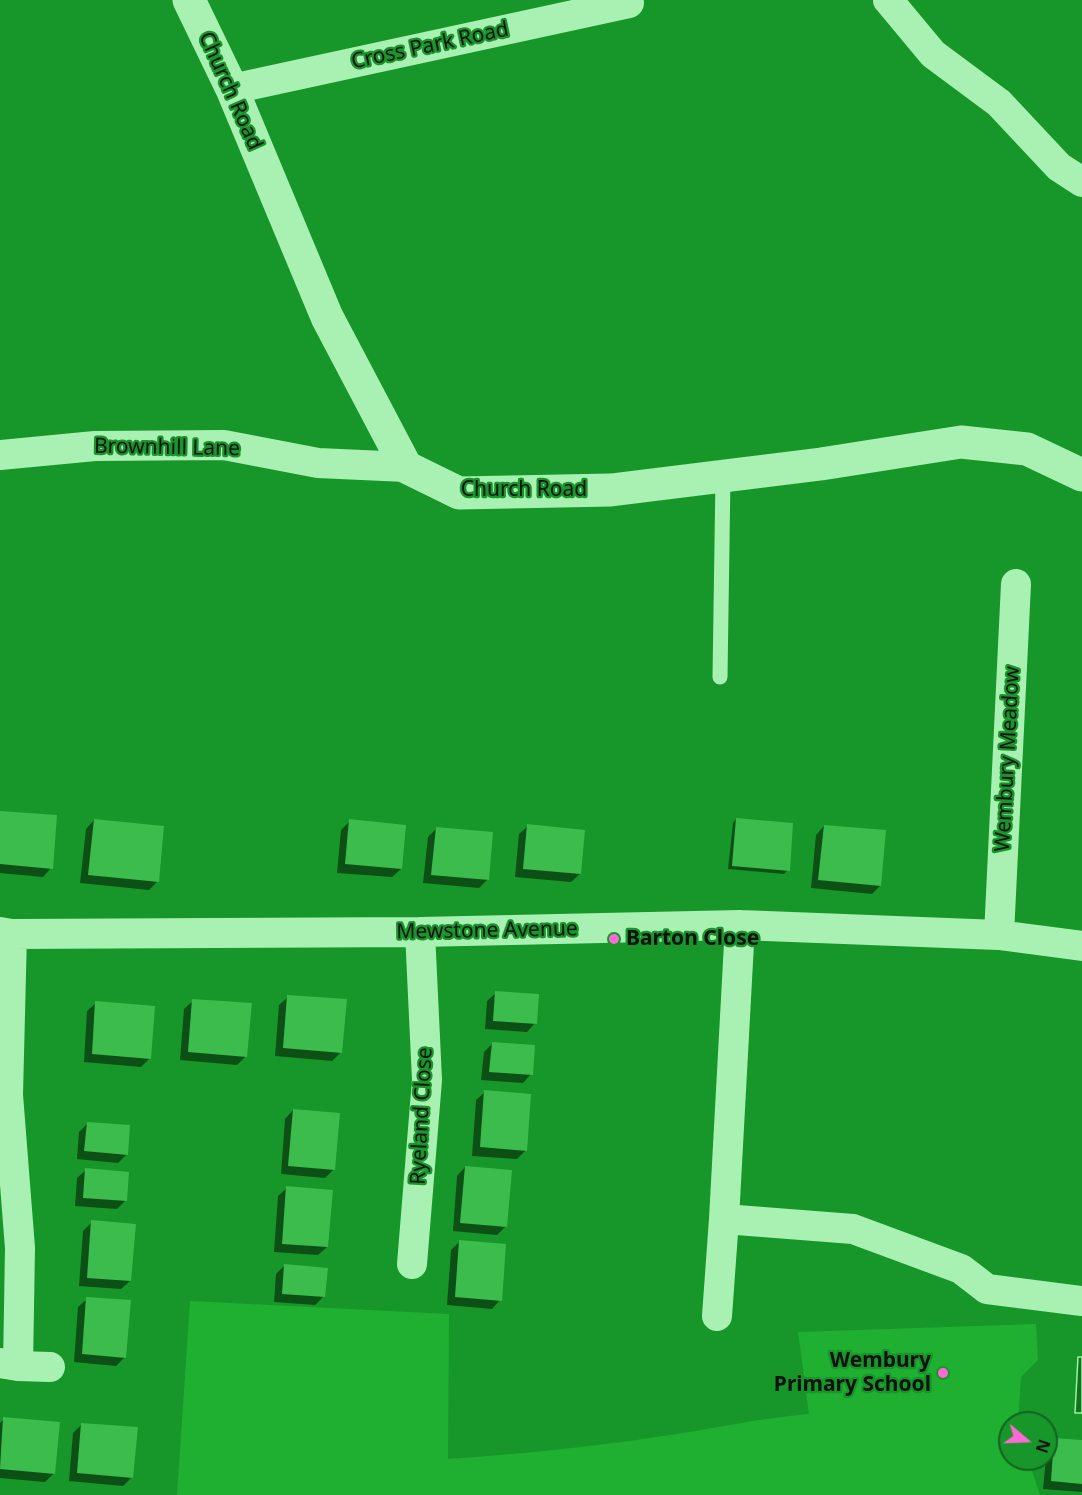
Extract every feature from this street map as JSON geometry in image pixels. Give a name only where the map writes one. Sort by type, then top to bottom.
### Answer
[{"type":"street","name":"Church Road","points":[[189,0],[231,89],[327,317],[406,467],[459,493],[611,490],[822,464],[961,442],[1027,448],[1082,475]]},
{"type":"street","points":[[888,0],[933,54],[999,103],[1059,167],[1082,182]]},
{"type":"street","name":"Cross Park Road","points":[[231,89],[629,3]]},
{"type":"street","name":"Brownhill Lane","points":[[0,456],[95,446],[225,445],[318,463],[406,467]]},
{"type":"street","name":"Wembury Meadow","points":[[999,935],[1016,584]]},
{"type":"street","points":[[717,1316],[740,925]]},
{"type":"street","name":"Mewstone Avenue","points":[[6,933],[420,932],[740,925],[999,935],[1082,946]]},
{"type":"street","name":"Ryeland Close","points":[[412,1264],[427,1080],[420,932]]},
{"type":"street","points":[[6,933],[10,1247],[9,1365],[50,1367]]},
{"type":"street","points":[[724,1219],[853,1229],[962,1269],[987,1289],[1082,1301]]},
{"type":"lane","points":[[720,676],[723,476]]},
{"type":"shaded area","points":[[190,1301],[449,1314],[448,1459],[610,1444],[809,1414],[798,1332],[1036,1324],[1038,1360],[1021,1377],[1019,1411],[998,1411],[998,1471],[1032,1471],[1040,1495],[177,1495]]},
{"type":"shaded area","points":[[1078,1357],[1082,1357],[1082,1413],[1075,1413]]},
{"type":"building","points":[[0,811],[57,815],[53,869],[0,864]]},
{"type":"building","points":[[736,818],[793,823],[790,871],[732,866]]},
{"type":"building","points":[[94,819],[164,826],[159,882],[88,875]]},
{"type":"building","points":[[349,819],[406,825],[402,869],[345,864]]},
{"type":"building","points":[[527,824],[585,830],[581,874],[523,869]]},
{"type":"building","points":[[824,825],[886,830],[881,886],[818,880]]},
{"type":"building","points":[[436,827],[493,832],[489,880],[431,875]]},
{"type":"building","points":[[495,991],[539,994],[537,1024],[493,1021]]},
{"type":"building","points":[[287,995],[347,999],[342,1053],[283,1048]]},
{"type":"building","points":[[192,999],[252,1003],[247,1057],[188,1052]]},
{"type":"building","points":[[95,1001],[155,1006],[151,1059],[92,1054]]},
{"type":"building","points":[[492,1042],[535,1045],[533,1075],[489,1072]]},
{"type":"building","points":[[484,1090],[531,1094],[527,1151],[480,1147]]},
{"type":"building","points":[[293,1109],[340,1113],[335,1170],[288,1166]]},
{"type":"building","points":[[87,1122],[130,1125],[128,1155],[84,1151]]},
{"type":"building","points":[[465,1166],[512,1170],[507,1227],[460,1223]]},
{"type":"building","points":[[85,1168],[129,1172],[127,1201],[83,1198]]},
{"type":"building","points":[[286,1186],[333,1190],[328,1247],[282,1244]]},
{"type":"building","points":[[91,1220],[136,1224],[131,1281],[87,1278]]},
{"type":"building","points":[[459,1240],[506,1244],[502,1301],[455,1297]]},
{"type":"building","points":[[284,1264],[328,1268],[325,1297],[282,1294]]},
{"type":"building","points":[[86,1297],[131,1300],[126,1358],[82,1354]]},
{"type":"building","points":[[3,1417],[60,1422],[55,1474],[0,1469]]},
{"type":"building","points":[[81,1423],[138,1427],[133,1478],[77,1473]]},
{"type":"building","points":[[1058,1438],[1082,1440],[1082,1484],[1051,1481],[1052,1471],[1058,1471]]},
{"type":"place","name":"Barton Close","points":[[614,939]]},
{"type":"place","name":"Wembury Primary School","points":[[943,1373]]}]
